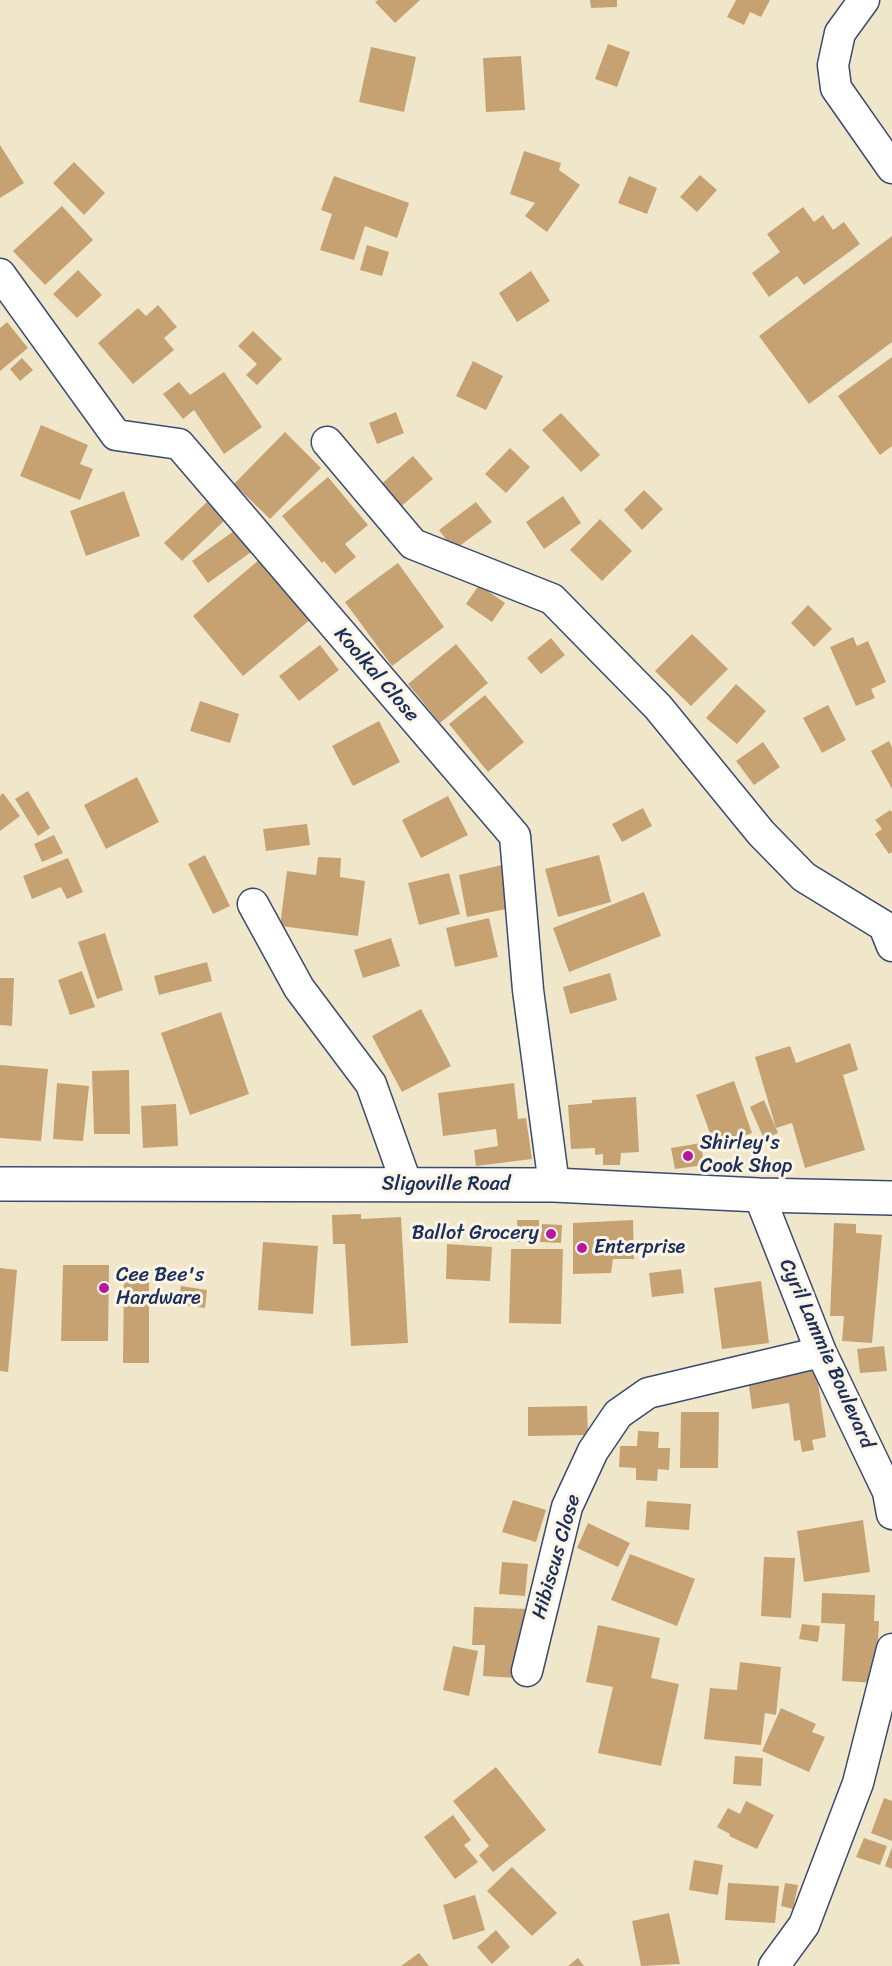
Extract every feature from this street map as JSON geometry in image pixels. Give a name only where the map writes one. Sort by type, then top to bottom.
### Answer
[{"type":"street","points":[[864,0],[840,33],[833,65],[836,88],[892,168]]},
{"type":"street","name":"Koolkal Close","points":[[0,274],[116,435],[179,444],[515,836],[528,990],[554,1185]]},
{"type":"street","points":[[327,442],[412,544],[552,599],[658,707],[761,832],[804,877],[884,926],[892,946]]},
{"type":"street","points":[[253,904],[299,988],[371,1084],[407,1185]]},
{"type":"street","name":"Sligoville Road","points":[[0,1184],[554,1185],[759,1195],[892,1198]]},
{"type":"street","name":"Cyril Lammie Boulevard","points":[[759,1195],[821,1352],[888,1492],[892,1514]]},
{"type":"street","name":"Hibiscus Close","points":[[527,1671],[567,1507],[593,1451],[618,1414],[648,1393],[821,1352]]},
{"type":"street","points":[[774,1966],[804,1925],[858,1783],[892,1649]]},
{"type":"building","points":[[378,0],[420,0],[395,23],[375,2]]},
{"type":"building","points":[[590,0],[617,0],[617,7],[591,8]]},
{"type":"building","points":[[736,0],[770,0],[761,17],[750,12],[744,25],[727,17]]},
{"type":"building","points":[[608,44],[630,52],[617,87],[595,79]]},
{"type":"building","points":[[371,47],[416,57],[404,112],[359,102]]},
{"type":"building","points":[[521,56],[525,110],[486,112],[483,58]]},
{"type":"building","points":[[0,145],[24,183],[0,198]]},
{"type":"building","points":[[524,151],[561,163],[559,170],[580,185],[547,232],[525,216],[535,203],[510,194]]},
{"type":"building","points":[[74,162],[105,193],[84,215],[53,183]]},
{"type":"building","points":[[700,175],[717,190],[697,212],[680,197]]},
{"type":"building","points":[[334,176],[409,203],[397,238],[365,226],[354,260],[320,250],[332,214],[321,210]]},
{"type":"building","points":[[629,176],[657,188],[647,214],[618,203]]},
{"type":"building","points":[[62,206],[93,240],[45,285],[13,251]]},
{"type":"building","points":[[803,207],[814,222],[823,215],[833,230],[844,222],[860,244],[804,285],[797,276],[769,297],[752,273],[780,252],[767,234]]},
{"type":"building","points":[[892,236],[892,342],[809,404],[759,336]]},
{"type":"building","points":[[367,245],[389,252],[382,276],[360,270]]},
{"type":"building","points":[[78,270],[102,295],[77,318],[53,294]]},
{"type":"building","points":[[531,271],[550,301],[517,322],[499,293]]},
{"type":"building","points":[[158,305],[177,327],[164,338],[174,350],[133,384],[98,343],[138,308],[146,316]]},
{"type":"building","points":[[7,322],[28,348],[0,371],[0,328]]},
{"type":"building","points":[[253,331],[282,359],[257,385],[246,375],[257,364],[238,346]]},
{"type":"building","points":[[892,357],[892,446],[880,455],[838,396]]},
{"type":"building","points":[[22,358],[33,370],[20,381],[10,369]]},
{"type":"building","points":[[473,361],[503,376],[486,410],[456,396]]},
{"type":"building","points":[[224,372],[262,427],[224,454],[194,410],[183,419],[163,394],[179,382],[190,395]]},
{"type":"building","points":[[396,412],[404,433],[377,444],[369,423]]},
{"type":"building","points":[[561,413],[600,455],[581,472],[542,430]]},
{"type":"building","points":[[41,425],[88,445],[80,464],[93,469],[80,500],[20,476]]},
{"type":"building","points":[[285,432],[321,468],[270,519],[234,484]]},
{"type":"building","points":[[510,448],[530,467],[506,493],[485,474]]},
{"type":"building","points":[[413,456],[433,479],[398,509],[379,486]]},
{"type":"building","points":[[328,477],[368,525],[345,544],[356,557],[335,574],[324,561],[322,563],[282,516]]},
{"type":"building","points":[[644,490],[663,509],[642,530],[624,510]]},
{"type":"building","points":[[124,491],[140,536],[86,556],[70,511]]},
{"type":"building","points":[[563,496],[581,523],[544,549],[526,522]]},
{"type":"building","points":[[207,502],[225,520],[182,561],[164,543]]},
{"type":"building","points":[[476,502],[492,522],[454,550],[439,530]]},
{"type":"building","points":[[600,519],[632,551],[602,581],[570,550]]},
{"type":"building","points":[[238,528],[254,550],[208,583],[192,561]]},
{"type":"building","points":[[260,559],[311,619],[243,676],[193,616]]},
{"type":"building","points":[[398,563],[444,627],[392,666],[345,602]]},
{"type":"building","points":[[479,585],[505,603],[492,622],[466,604]]},
{"type":"building","points":[[808,605],[832,629],[814,647],[791,623]]},
{"type":"building","points":[[692,634],[728,669],[691,706],[655,671]]},
{"type":"building","points":[[853,637],[857,646],[868,641],[886,682],[871,689],[875,698],[856,706],[830,647]]},
{"type":"building","points":[[551,638],[565,655],[541,674],[527,658]]},
{"type":"building","points":[[456,644],[488,683],[440,723],[408,684]]},
{"type":"building","points":[[320,645],[339,670],[299,701],[279,676]]},
{"type":"building","points":[[736,684],[766,711],[737,744],[706,718]]},
{"type":"building","points":[[485,695],[524,742],[488,772],[449,724]]},
{"type":"building","points":[[200,701],[239,714],[230,743],[190,731]]},
{"type":"building","points":[[828,705],[846,740],[822,753],[803,718]]},
{"type":"building","points":[[379,721],[400,762],[353,786],[332,746]]},
{"type":"building","points":[[889,741],[892,747],[892,789],[871,751]]},
{"type":"building","points":[[763,742],[780,767],[754,785],[736,761]]},
{"type":"building","points":[[137,777],[159,822],[106,849],[84,805]]},
{"type":"building","points":[[28,791],[50,828],[38,836],[15,799]]},
{"type":"building","points":[[3,793],[20,816],[0,831],[0,796]]},
{"type":"building","points":[[448,796],[468,835],[421,858],[402,820]]},
{"type":"building","points":[[643,808],[652,826],[622,842],[612,824]]},
{"type":"building","points":[[890,810],[892,812],[892,852],[889,854],[875,834],[882,829],[875,820]]},
{"type":"building","points":[[307,824],[310,845],[266,851],[263,829]]},
{"type":"building","points":[[54,835],[63,853],[42,862],[34,844]]},
{"type":"building","points":[[205,855],[230,906],[213,914],[188,864]]},
{"type":"building","points":[[599,855],[611,902],[558,917],[545,869]]},
{"type":"building","points":[[318,857],[341,858],[340,877],[365,881],[358,936],[280,926],[287,871],[316,875]]},
{"type":"building","points":[[68,858],[83,892],[67,899],[61,887],[32,899],[23,876]]},
{"type":"building","points":[[502,865],[511,908],[467,917],[459,875]]},
{"type":"building","points":[[449,873],[460,914],[419,925],[408,883]]},
{"type":"building","points":[[644,892],[661,936],[569,972],[553,928]]},
{"type":"building","points":[[489,918],[498,957],[455,967],[446,928]]},
{"type":"building","points":[[105,933],[123,990],[97,999],[78,942]]},
{"type":"building","points":[[391,938],[400,966],[363,978],[354,950]]},
{"type":"building","points":[[207,962],[212,981],[159,995],[154,976]]},
{"type":"building","points":[[82,971],[95,1007],[70,1015],[58,980]]},
{"type":"building","points":[[610,973],[617,1000],[570,1014],[563,987]]},
{"type":"building","points":[[0,978],[14,978],[12,1026],[0,1025]]},
{"type":"building","points":[[421,1009],[451,1066],[402,1092],[372,1036]]},
{"type":"building","points":[[221,1012],[249,1094],[190,1115],[161,1033]]},
{"type":"building","points":[[850,1043],[858,1070],[843,1075],[865,1150],[805,1168],[792,1123],[776,1128],[755,1057],[790,1046],[796,1063]]},
{"type":"building","points":[[0,1065],[48,1069],[41,1141],[0,1138]]},
{"type":"building","points":[[129,1070],[130,1134],[94,1134],[92,1071]]},
{"type":"building","points":[[734,1081],[752,1133],[715,1147],[696,1095]]},
{"type":"building","points":[[57,1083],[89,1086],[83,1141],[53,1139]]},
{"type":"building","points":[[514,1083],[518,1119],[526,1118],[532,1159],[476,1166],[474,1150],[498,1146],[496,1129],[443,1136],[438,1093]]},
{"type":"building","points":[[636,1097],[639,1152],[621,1153],[620,1165],[603,1165],[603,1154],[595,1155],[595,1148],[571,1149],[568,1105],[592,1103],[592,1100]]},
{"type":"building","points":[[764,1100],[778,1133],[764,1139],[750,1107]]},
{"type":"building","points":[[176,1104],[178,1146],[143,1148],[141,1106]]},
{"type":"building","name":"Shirley's Cook Shop","points":[[701,1143],[704,1165],[675,1169],[671,1148]]},
{"type":"building","points":[[361,1214],[361,1219],[401,1217],[408,1343],[351,1346],[345,1244],[333,1244],[332,1215]]},
{"type":"building","points":[[517,1220],[539,1220],[539,1241],[518,1242]]},
{"type":"building","points":[[633,1220],[634,1259],[613,1259],[611,1273],[573,1274],[573,1223]]},
{"type":"building","points":[[834,1223],[856,1224],[856,1233],[882,1235],[872,1343],[842,1341],[844,1316],[830,1316]]},
{"type":"building","name":"Ballot Grocery","points":[[542,1224],[562,1225],[561,1243],[540,1242]]},
{"type":"building","points":[[263,1242],[318,1246],[313,1314],[258,1310]]},
{"type":"building","points":[[447,1244],[492,1247],[490,1281],[446,1279]]},
{"type":"building","points":[[511,1249],[563,1249],[561,1324],[509,1323]]},
{"type":"building","points":[[63,1265],[109,1265],[108,1341],[61,1341]]},
{"type":"building","points":[[0,1268],[17,1270],[8,1372],[0,1371]]},
{"type":"building","points":[[681,1269],[684,1293],[652,1297],[649,1273]]},
{"type":"building","points":[[124,1273],[149,1273],[149,1363],[123,1363]]},
{"type":"building","points":[[761,1281],[769,1343],[722,1349],[714,1288]]},
{"type":"building","points":[[181,1286],[207,1290],[205,1308],[178,1304]]},
{"type":"building","points":[[884,1346],[887,1371],[860,1373],[857,1349]]},
{"type":"building","points":[[816,1369],[826,1437],[812,1440],[814,1450],[802,1452],[800,1440],[794,1441],[789,1403],[752,1409],[748,1379]]},
{"type":"building","points":[[587,1406],[588,1435],[528,1436],[528,1407]]},
{"type":"building","points":[[681,1412],[719,1412],[718,1468],[680,1468]]},
{"type":"building","points":[[638,1431],[659,1432],[658,1448],[670,1448],[669,1470],[658,1469],[657,1481],[636,1480],[636,1468],[619,1467],[620,1446],[637,1446]]},
{"type":"building","points":[[513,1500],[546,1510],[536,1542],[502,1532]]},
{"type":"building","points":[[647,1501],[691,1504],[689,1530],[645,1527]]},
{"type":"building","points":[[863,1520],[870,1572],[804,1582],[797,1531]]},
{"type":"building","points":[[588,1523],[630,1543],[618,1567],[577,1548]]},
{"type":"building","points":[[630,1554],[695,1579],[677,1626],[611,1600]]},
{"type":"building","points":[[764,1557],[795,1558],[791,1618],[761,1616]]},
{"type":"building","points":[[502,1562],[528,1564],[525,1596],[499,1594]]},
{"type":"building","points":[[822,1593],[875,1595],[874,1621],[879,1621],[876,1683],[842,1681],[845,1624],[821,1623]]},
{"type":"building","points":[[474,1607],[529,1609],[517,1678],[483,1676],[485,1645],[472,1645]]},
{"type":"building","points":[[802,1624],[820,1626],[818,1642],[799,1639]]},
{"type":"building","points":[[598,1625],[660,1638],[651,1678],[679,1684],[661,1766],[598,1753],[613,1687],[586,1682]]},
{"type":"building","points":[[453,1646],[478,1651],[469,1696],[443,1690]]},
{"type":"building","points":[[740,1662],[781,1667],[776,1715],[765,1713],[761,1745],[704,1739],[710,1688],[737,1690]]},
{"type":"building","points":[[781,1708],[816,1724],[812,1732],[825,1737],[809,1772],[762,1751]]},
{"type":"building","points":[[735,1756],[763,1758],[761,1786],[733,1784]]},
{"type":"building","points":[[496,1767],[546,1830],[493,1872],[479,1855],[489,1846],[453,1801]]},
{"type":"building","points":[[884,1798],[892,1801],[892,1841],[871,1833]]},
{"type":"building","points":[[746,1801],[774,1815],[757,1849],[729,1836],[730,1834],[717,1827],[728,1808],[740,1814]]},
{"type":"building","points":[[453,1815],[471,1840],[464,1845],[478,1862],[455,1879],[424,1837]]},
{"type":"building","points":[[864,1838],[887,1846],[880,1865],[856,1857]]},
{"type":"building","points":[[892,1847],[892,1869],[885,1866]]},
{"type":"building","points":[[694,1860],[723,1865],[718,1895],[689,1890]]},
{"type":"building","points":[[512,1867],[557,1913],[532,1936],[487,1891]]},
{"type":"building","points":[[728,1883],[779,1886],[775,1923],[725,1920]]},
{"type":"building","points":[[785,1883],[798,1885],[793,1909],[781,1906]]},
{"type":"building","points":[[475,1895],[485,1930],[453,1940],[443,1905]]},
{"type":"building","points":[[669,1913],[680,1964],[641,1966],[632,1921]]},
{"type":"building","points":[[496,1930],[510,1947],[492,1964],[477,1947]]},
{"type":"building","points":[[419,1953],[429,1966],[401,1966]]},
{"type":"building","points":[[578,1958],[584,1966],[568,1966]]},
{"type":"place","name":"Shirley's Cook Shop","points":[[688,1156]]},
{"type":"place","name":"Ballot Grocery","points":[[551,1234]]},
{"type":"place","name":"Enterprise","points":[[582,1248]]},
{"type":"place","name":"Cee Bee's Hardware","points":[[104,1288]]}]
